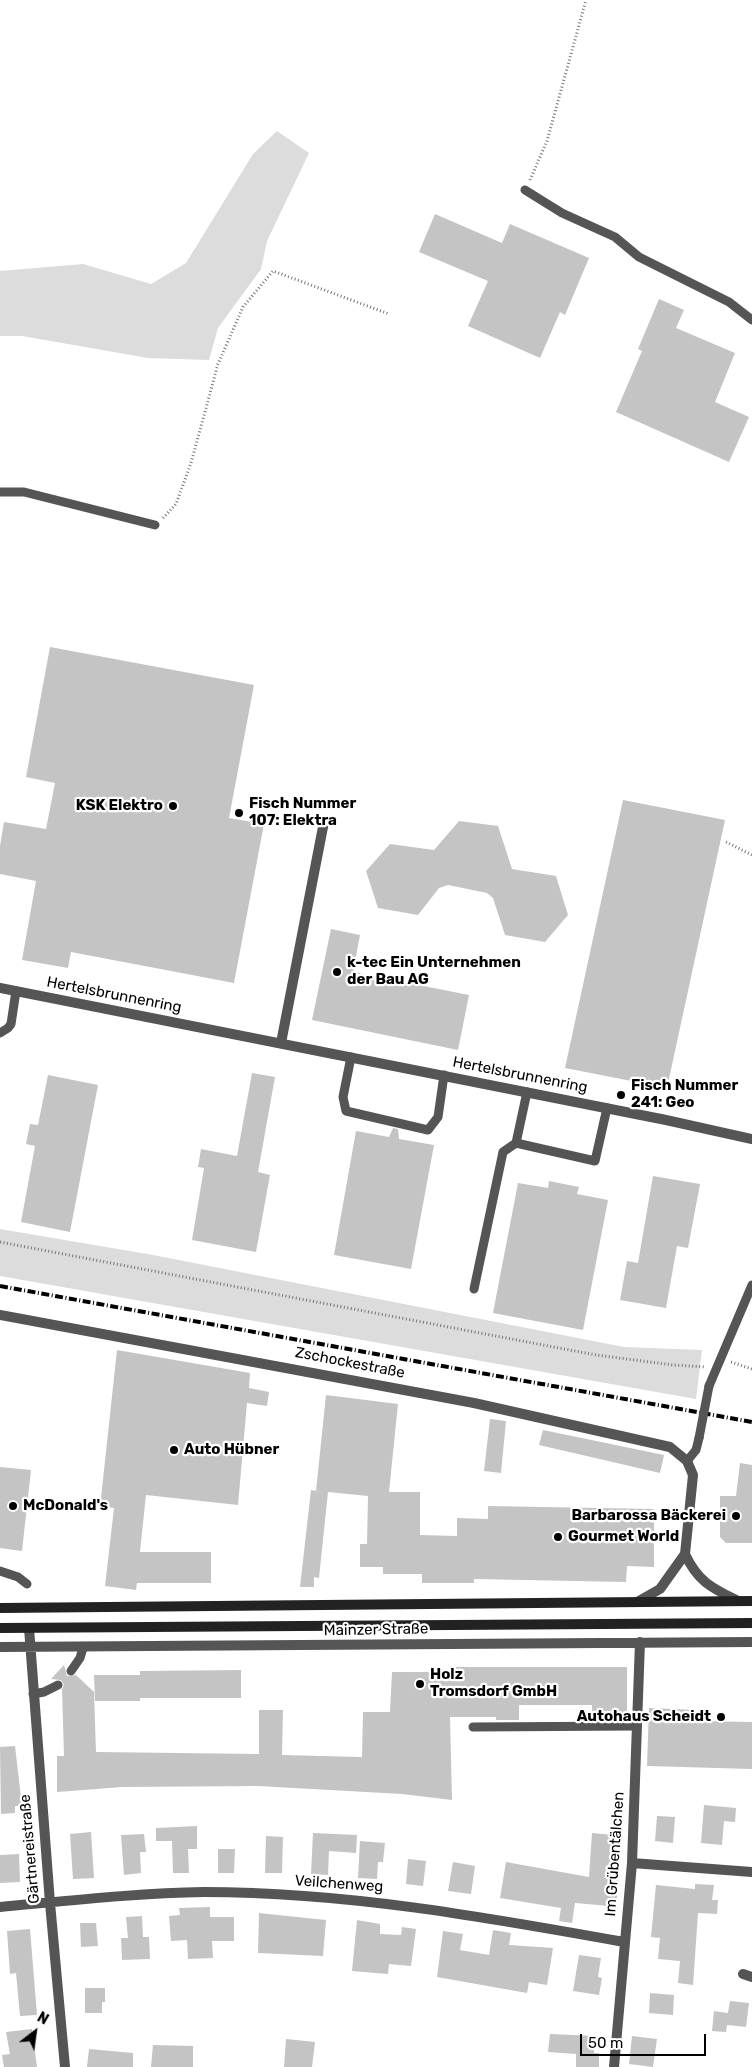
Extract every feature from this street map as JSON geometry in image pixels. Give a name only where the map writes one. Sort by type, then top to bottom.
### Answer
[{"type":"main road","name":"Mainzer Straße","points":[[0,1608],[752,1601]]},
{"type":"main road","name":"Mainzer Straße","points":[[0,1628],[752,1623]]},
{"type":"street","points":[[282,1043],[324,827]]},
{"type":"street","name":"Hertelsbrunnenring","points":[[0,988],[607,1108],[752,1139]]},
{"type":"street","name":"Zschockestraße","points":[[0,1316],[474,1403],[670,1447],[688,1461]]},
{"type":"street","points":[[637,1602],[660,1588],[685,1554],[693,1475],[688,1461]]},
{"type":"street","points":[[685,1554],[691,1567],[707,1586],[738,1601]]},
{"type":"street","name":"Gärtnereistraße","points":[[29,1628],[65,2067]]},
{"type":"street","name":"Im Grübentälchen","points":[[614,2067],[632,1863],[640,1642]]},
{"type":"street","name":"Mainzer Straße","points":[[0,1647],[83,1648],[752,1642]]},
{"type":"street","points":[[632,1863],[752,1872]]},
{"type":"street","name":"Veilchenweg","points":[[0,1907],[203,1892],[314,1897],[390,1903],[624,1942]]},
{"type":"lane","points":[[525,190],[562,213],[615,237],[639,257],[728,302],[752,320]]},
{"type":"lane","points":[[0,492],[24,492],[155,525]]},
{"type":"lane","points":[[0,1032],[8,1028],[10,1024],[16,991]]},
{"type":"lane","points":[[351,1057],[343,1097],[346,1111],[428,1130],[438,1118],[444,1076]]},
{"type":"lane","points":[[516,1144],[527,1092]]},
{"type":"lane","points":[[474,1288],[503,1152],[516,1144],[595,1161],[607,1108]]},
{"type":"lane","points":[[688,1461],[696,1450],[709,1386],[752,1285]]},
{"type":"lane","points":[[0,1571],[18,1577],[28,1584]]},
{"type":"lane","points":[[71,1671],[80,1658],[83,1648]]},
{"type":"lane","points":[[33,1694],[44,1692],[58,1685]]},
{"type":"lane","points":[[473,1727],[638,1726]]},
{"type":"path","points":[[525,190],[547,140],[586,0]]},
{"type":"path","points":[[155,525],[176,504],[191,463],[218,364],[243,307],[273,271],[389,314]]},
{"type":"path","points":[[726,842],[752,855]]},
{"type":"path","points":[[0,1242],[596,1355],[673,1365],[697,1365],[716,1369]]},
{"type":"path","points":[[721,1359],[752,1369]]},
{"type":"shaded area","points":[[277,131],[309,153],[267,241],[261,269],[218,328],[209,360],[148,358],[22,336],[0,336],[0,271],[83,264],[151,284],[186,263],[253,154]]},
{"type":"shaded area","points":[[0,1229],[153,1255],[624,1347],[702,1350],[696,1399],[0,1276]]},
{"type":"building","points":[[435,214],[502,243],[510,224],[589,258],[565,315],[560,312],[540,358],[468,326],[488,281],[419,252]]},
{"type":"building","points":[[659,299],[684,310],[676,328],[735,353],[715,402],[749,417],[729,462],[616,412],[642,351],[638,349]]},
{"type":"building","name":"KSK Elektro","points":[[50,647],[254,685],[229,818],[264,824],[234,983],[71,952],[68,968],[22,960],[36,881],[0,874],[0,846],[4,822],[46,829],[55,783],[26,777]]},
{"type":"building","points":[[623,800],[725,820],[667,1088],[565,1068]]},
{"type":"building","points":[[459,821],[498,826],[512,869],[556,876],[568,915],[545,942],[505,935],[493,898],[487,893],[448,885],[439,888],[418,915],[378,908],[366,871],[390,844],[434,850]]},
{"type":"building","points":[[331,929],[360,935],[353,972],[469,995],[458,1050],[312,1020]]},
{"type":"building","points":[[252,1073],[275,1077],[258,1172],[270,1175],[256,1252],[192,1240],[204,1168],[198,1167],[201,1149],[237,1156]]},
{"type":"building","points":[[48,1075],[98,1085],[70,1232],[21,1222],[35,1146],[26,1144],[30,1124],[38,1125]]},
{"type":"building","points":[[393,1128],[398,1129],[399,1139],[434,1145],[411,1269],[334,1255],[356,1131],[389,1137]]},
{"type":"building","points":[[653,1176],[700,1184],[688,1248],[677,1246],[666,1308],[620,1300],[627,1261],[638,1263]]},
{"type":"building","points":[[549,1181],[579,1187],[577,1194],[608,1200],[583,1330],[493,1313],[518,1183],[548,1188]]},
{"type":"building","name":"Auto Hübner","points":[[117,1350],[250,1373],[249,1388],[269,1392],[267,1406],[247,1403],[238,1505],[146,1495],[140,1552],[211,1552],[211,1583],[137,1583],[136,1590],[105,1586],[114,1508],[100,1507]]},
{"type":"building","points":[[326,1395],[398,1404],[389,1492],[420,1492],[420,1535],[457,1536],[457,1518],[488,1519],[488,1506],[654,1509],[654,1567],[627,1566],[626,1582],[474,1579],[474,1583],[422,1583],[422,1574],[383,1574],[383,1567],[360,1567],[360,1544],[367,1544],[368,1496],[328,1492],[319,1578],[314,1577],[314,1587],[300,1587],[311,1490],[316,1491]]},
{"type":"building","points":[[490,1419],[506,1421],[501,1473],[484,1471]]},
{"type":"building","points":[[543,1430],[664,1455],[660,1473],[539,1445]]},
{"type":"building","name":"Barbarossa Bäckerei","points":[[740,1463],[752,1465],[752,1543],[726,1543],[720,1537],[720,1496],[736,1496]]},
{"type":"building","name":"McDonald's","points":[[0,1467],[31,1470],[22,1551],[0,1548]]},
{"type":"building","points":[[64,1665],[67,1676],[76,1675],[94,1692],[96,1752],[259,1754],[259,1710],[283,1710],[282,1755],[362,1757],[363,1712],[390,1712],[392,1672],[456,1672],[456,1667],[627,1667],[627,1715],[614,1715],[614,1719],[592,1719],[592,1705],[519,1705],[519,1720],[496,1720],[496,1717],[450,1717],[452,1800],[402,1794],[258,1786],[122,1787],[57,1792],[57,1756],[64,1756],[62,1689],[64,1685],[61,1680],[51,1679]]},
{"type":"building","points":[[241,1670],[241,1698],[140,1698],[140,1701],[95,1701],[94,1675],[140,1675],[140,1671]]},
{"type":"building","points":[[649,1708],[696,1710],[696,1721],[752,1722],[752,1769],[647,1766]]},
{"type":"building","points":[[15,1746],[22,1806],[15,1806],[15,1813],[1,1814],[0,1747]]},
{"type":"building","points":[[704,1805],[736,1808],[735,1822],[724,1821],[722,1845],[701,1843]]},
{"type":"building","points":[[657,1816],[675,1817],[673,1843],[655,1841]]},
{"type":"building","points":[[197,1826],[197,1849],[188,1849],[189,1873],[173,1873],[172,1841],[156,1841],[156,1828]]},
{"type":"building","points":[[91,1832],[94,1878],[73,1879],[70,1834]]},
{"type":"building","points":[[313,1833],[357,1835],[356,1853],[329,1851],[328,1875],[311,1874]]},
{"type":"building","points":[[592,1833],[614,1835],[612,1870],[619,1871],[617,1898],[610,1898],[609,1906],[575,1903],[572,1923],[559,1921],[561,1908],[500,1898],[506,1862],[589,1877]]},
{"type":"building","points":[[144,1834],[146,1852],[140,1852],[141,1873],[124,1875],[121,1835]]},
{"type":"building","points":[[266,1836],[283,1837],[282,1873],[265,1873]]},
{"type":"building","points":[[360,1841],[385,1843],[383,1862],[378,1862],[377,1879],[358,1878]]},
{"type":"building","points":[[218,1849],[235,1849],[234,1873],[218,1873]]},
{"type":"building","points":[[19,1854],[20,1882],[0,1883],[0,1855]]},
{"type":"building","points":[[408,1859],[426,1861],[423,1886],[406,1884]]},
{"type":"building","points":[[453,1862],[475,1866],[471,1894],[448,1891]]},
{"type":"building","points":[[695,1884],[714,1885],[712,1900],[718,1900],[717,1914],[698,1913],[693,1985],[678,1983],[680,1961],[658,1959],[660,1938],[651,1937],[656,1885],[695,1889]]},
{"type":"building","points":[[210,1907],[210,1917],[234,1917],[234,1941],[212,1941],[213,1958],[188,1959],[187,1940],[171,1941],[169,1916],[180,1915],[179,1908]]},
{"type":"building","points":[[259,1913],[326,1920],[323,1956],[258,1953]]},
{"type":"building","points":[[142,1916],[143,1937],[149,1937],[150,1959],[122,1960],[121,1938],[128,1938],[126,1917]]},
{"type":"building","points":[[357,1920],[380,1924],[380,1934],[401,1935],[402,1927],[416,1929],[411,1966],[389,1964],[388,1974],[352,1971]]},
{"type":"building","points":[[80,1923],[96,1923],[98,1946],[81,1947]]},
{"type":"building","points":[[30,1929],[37,2015],[20,2016],[16,1973],[10,1974],[7,1931]]},
{"type":"building","points":[[493,1930],[511,1933],[509,1945],[553,1948],[547,1985],[529,1982],[527,1993],[437,1977],[443,1931],[463,1934],[460,1950],[489,1955]]},
{"type":"building","points":[[579,1955],[601,1958],[598,1977],[602,1978],[599,1995],[573,1991]]},
{"type":"building","points":[[85,1988],[105,1988],[105,2002],[102,2002],[102,2013],[85,2013]]},
{"type":"building","points":[[650,1993],[674,1995],[673,2015],[649,2013]]},
{"type":"building","points":[[730,2001],[749,2003],[746,2027],[727,2025],[726,2032],[712,2031],[714,2011],[728,2013]]},
{"type":"building","points":[[32,2029],[37,2067],[4,2067],[2,2055],[10,2054],[6,2032]]},
{"type":"building","points":[[550,2034],[595,2036],[594,2053],[599,2053],[599,2067],[576,2067],[576,2054],[548,2052]]},
{"type":"building","points":[[632,2036],[657,2039],[653,2067],[629,2064]]},
{"type":"building","points":[[286,2039],[315,2042],[312,2067],[284,2067]]},
{"type":"building","points":[[153,2045],[193,2046],[193,2067],[151,2067]]},
{"type":"building","points":[[89,2049],[133,2053],[133,2067],[87,2067]]},
{"type":"railway","points":[[0,1286],[752,1422]]},
{"type":"place","name":"KSK Elektro","points":[[173,806]]},
{"type":"place","name":"Fisch Nummer 107: Elektra","points":[[239,813]]},
{"type":"place","name":"k-tec Ein Unternehmen der Bau AG","points":[[337,972]]},
{"type":"place","name":"Fisch Nummer 241: Geo","points":[[621,1095]]},
{"type":"place","name":"Auto Hübner","points":[[174,1450]]},
{"type":"place","name":"McDonald's","points":[[13,1506]]},
{"type":"place","name":"Barbarossa Bäckerei","points":[[736,1516]]},
{"type":"place","name":"Gourmet World","points":[[558,1537]]},
{"type":"place","name":"Holz Tromsdorf GmbH","points":[[420,1684]]},
{"type":"place","name":"Autohaus Scheidt","points":[[721,1717]]}]
